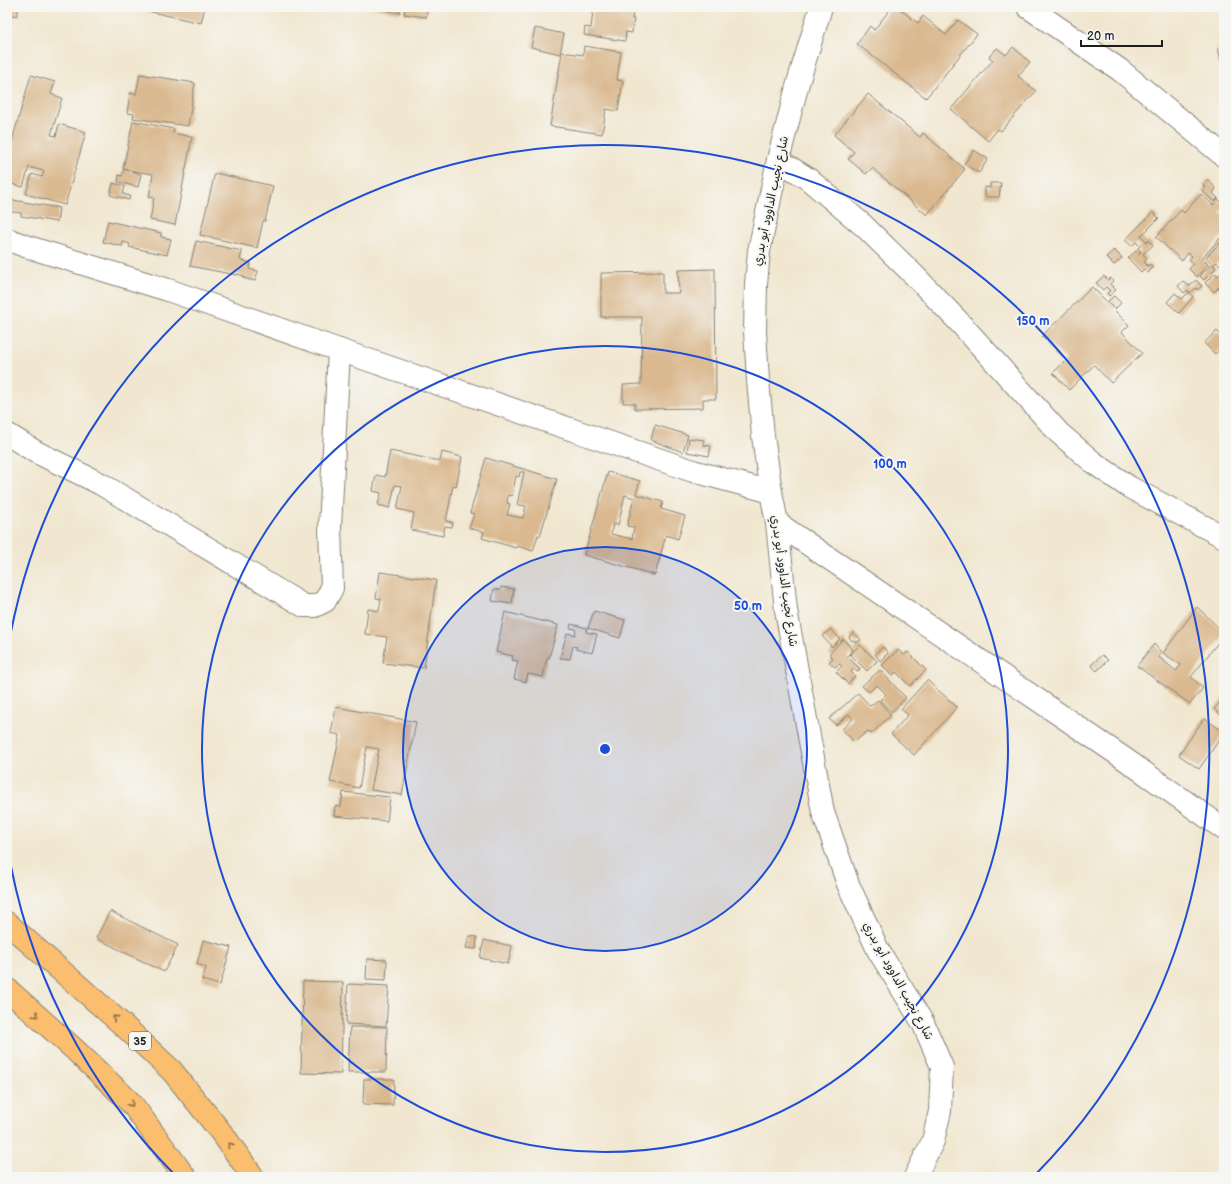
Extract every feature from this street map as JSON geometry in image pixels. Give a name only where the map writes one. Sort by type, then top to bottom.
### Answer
[{"type":"highway","name":"35","points":[[7,923],[124,1026],[172,1072],[224,1136],[253,1177]]},
{"type":"highway","points":[[7,989],[74,1049],[132,1104],[185,1177]]},
{"type":"street","name":"شارع نجيب الداوود أبو بدري","points":[[821,7],[798,83],[778,160],[759,251],[756,284],[755,331],[758,380],[763,436],[777,524],[786,610],[823,812],[848,884],[875,944],[923,1023],[942,1068],[940,1111],[933,1141],[915,1177]]},
{"type":"street","points":[[1028,7],[1120,70],[1224,156]]},
{"type":"street","points":[[778,160],[807,178],[864,226],[961,324],[1059,432],[1094,463],[1129,487],[1224,537]]},
{"type":"street","points":[[7,239],[168,290],[693,472],[771,492]]},
{"type":"street","points":[[7,434],[36,452],[101,484],[304,606],[315,606],[325,601],[332,588],[330,527],[339,350]]},
{"type":"street","points":[[777,524],[1122,757],[1224,829]]},
{"type":"building","points":[[7,7],[19,7],[17,16],[7,14]]},
{"type":"building","points":[[148,7],[205,7],[201,23],[147,11]]},
{"type":"building","points":[[368,7],[401,7],[400,13]]},
{"type":"building","points":[[405,7],[428,7],[426,17],[404,14]]},
{"type":"building","points":[[568,7],[634,7],[632,33],[626,32],[625,41],[584,35],[585,27],[591,28],[593,11]]},
{"type":"building","points":[[892,7],[897,7],[918,23],[923,16],[946,35],[958,20],[977,34],[926,98],[857,44],[870,26],[874,30]]},
{"type":"building","points":[[535,28],[564,34],[560,54],[531,47]]},
{"type":"building","points":[[584,46],[621,52],[617,80],[623,81],[618,111],[606,109],[602,134],[550,126],[562,52],[583,55]]},
{"type":"building","points":[[1224,46],[1224,60],[1221,61],[1218,48]]},
{"type":"building","points":[[1013,47],[1030,62],[1018,76],[1036,91],[1001,131],[998,129],[988,141],[951,109],[993,60],[989,57],[997,48],[1006,55]]},
{"type":"building","points":[[140,74],[195,83],[188,126],[133,118],[134,114],[127,113],[130,93],[136,94]]},
{"type":"building","points":[[31,75],[55,82],[51,94],[62,98],[51,135],[56,136],[59,124],[86,132],[65,205],[26,194],[32,174],[42,177],[44,171],[29,167],[23,187],[7,183],[7,158]]},
{"type":"building","points":[[868,94],[920,137],[923,133],[965,169],[927,215],[872,168],[866,174],[848,159],[854,152],[834,135]]},
{"type":"building","points":[[133,121],[174,129],[173,133],[192,137],[175,225],[150,220],[154,198],[149,197],[153,174],[123,169]]},
{"type":"building","points":[[974,150],[988,159],[979,173],[964,164]]},
{"type":"building","points":[[124,169],[141,174],[138,187],[118,182],[119,175],[122,176]]},
{"type":"building","points":[[215,173],[273,186],[257,248],[200,235]]},
{"type":"building","points":[[1208,179],[1216,189],[1213,193],[1218,198],[1214,202],[1202,191],[1205,188],[1203,185]]},
{"type":"building","points":[[113,183],[125,186],[123,194],[130,196],[129,200],[110,195]]},
{"type":"building","points":[[990,183],[1001,183],[999,197],[985,197],[985,187],[990,188]]},
{"type":"building","points":[[1201,194],[1213,205],[1218,199],[1224,205],[1224,209],[1220,213],[1224,216],[1224,234],[1202,258],[1208,264],[1197,277],[1189,269],[1193,264],[1189,260],[1192,256],[1188,253],[1182,261],[1156,237],[1181,210],[1184,213]]},
{"type":"building","points":[[7,199],[59,208],[57,222],[21,216],[21,213],[7,211]]},
{"type":"building","points":[[1153,212],[1159,218],[1141,236],[1153,245],[1143,254],[1147,259],[1144,262],[1148,266],[1150,264],[1153,267],[1148,273],[1144,269],[1141,272],[1128,258],[1136,251],[1139,254],[1141,252],[1138,248],[1140,246],[1136,242],[1132,246],[1125,240]]},
{"type":"building","points":[[108,221],[161,233],[161,237],[171,239],[167,255],[129,247],[130,244],[123,242],[122,246],[103,242]]},
{"type":"building","points":[[1224,239],[1224,249],[1220,253],[1224,258],[1224,262],[1220,265],[1217,262],[1213,265],[1216,268],[1204,280],[1200,276],[1212,263],[1206,257]]},
{"type":"building","points":[[196,241],[242,251],[240,260],[251,263],[249,269],[258,271],[255,281],[243,278],[244,276],[237,274],[190,266]]},
{"type":"building","points":[[1114,250],[1122,258],[1114,265],[1106,257]]},
{"type":"building","points":[[715,269],[716,399],[703,399],[703,408],[635,409],[635,403],[623,403],[623,385],[641,384],[642,317],[601,317],[601,273],[663,272],[663,293],[679,293],[678,270]]},
{"type":"building","points":[[1222,272],[1224,274],[1224,282],[1214,292],[1205,283],[1215,273],[1218,276]]},
{"type":"building","points":[[1104,276],[1108,280],[1111,278],[1113,281],[1110,284],[1116,290],[1109,296],[1107,293],[1110,291],[1106,287],[1103,290],[1096,283]]},
{"type":"building","points":[[1196,280],[1202,286],[1197,290],[1196,288],[1190,293],[1188,290],[1184,293],[1178,286],[1183,281],[1189,286]]},
{"type":"building","points":[[1092,287],[1107,302],[1114,296],[1121,303],[1114,310],[1129,325],[1122,332],[1142,353],[1111,383],[1094,365],[1069,390],[1053,373],[1066,360],[1042,336]]},
{"type":"building","points":[[1189,292],[1193,297],[1179,313],[1167,302],[1175,293],[1182,299]]},
{"type":"building","points":[[1217,331],[1224,338],[1224,346],[1215,354],[1204,343]]},
{"type":"building","points":[[655,425],[688,435],[683,452],[651,440]]},
{"type":"building","points":[[689,438],[704,440],[703,445],[711,446],[709,456],[687,452]]},
{"type":"building","points":[[390,451],[440,461],[442,452],[462,457],[456,487],[453,486],[446,521],[453,523],[452,527],[445,526],[443,536],[411,530],[414,513],[397,509],[402,486],[395,485],[390,508],[378,505],[381,493],[373,491],[376,475],[385,477]]},
{"type":"building","points":[[486,458],[557,479],[540,536],[538,535],[533,551],[517,546],[516,548],[482,538],[484,532],[469,528],[474,514],[470,513]],"holes":[[[520,472],[524,472],[517,505],[526,506],[523,518],[507,515],[510,504],[507,503],[508,495],[512,496],[516,476],[519,477]]]},
{"type":"building","points":[[608,472],[640,481],[636,494],[663,502],[661,509],[685,516],[678,539],[666,535],[655,575],[584,555]],"holes":[[[625,495],[634,498],[627,526],[634,527],[632,539],[611,534],[613,524],[618,525]]]},
{"type":"building","points":[[380,572],[436,580],[424,668],[383,663],[387,637],[365,634],[368,609],[379,611],[381,599],[376,598]]},
{"type":"building","points":[[501,587],[514,589],[512,604],[492,601],[494,589],[501,590]]},
{"type":"building","points":[[1197,607],[1224,633],[1224,635],[1191,677],[1203,688],[1190,704],[1137,666],[1154,644],[1161,652],[1159,657],[1176,671],[1181,665],[1163,653]]},
{"type":"building","points":[[594,611],[625,620],[620,638],[588,628]]},
{"type":"building","points":[[505,612],[558,625],[549,658],[547,658],[543,677],[528,674],[526,682],[514,679],[518,661],[512,660],[513,656],[496,652]]},
{"type":"building","points":[[571,624],[587,628],[586,632],[597,634],[592,653],[576,649],[577,647],[573,646],[570,659],[560,658],[567,633],[575,635],[576,629],[570,628]]},
{"type":"building","points":[[831,629],[840,639],[832,647],[822,636]]},
{"type":"building","points":[[854,632],[861,640],[856,643],[849,637]]},
{"type":"building","points":[[843,639],[853,650],[847,656],[860,669],[857,672],[854,668],[851,672],[855,676],[848,684],[836,672],[842,666],[839,664],[835,667],[829,662],[833,658],[829,654]]},
{"type":"building","points":[[860,645],[877,661],[867,671],[850,654]]},
{"type":"building","points":[[883,647],[888,653],[880,661],[875,654]]},
{"type":"building","points":[[898,650],[904,655],[908,652],[926,670],[910,686],[896,672],[892,676],[882,665]]},
{"type":"building","points":[[1102,655],[1108,660],[1097,671],[1091,665]]},
{"type":"building","points":[[880,670],[906,698],[891,712],[880,700],[886,694],[877,685],[869,692],[862,686]]},
{"type":"building","points":[[927,680],[957,707],[914,755],[891,734],[908,715],[901,709]]},
{"type":"building","points":[[858,693],[870,706],[878,700],[891,715],[871,734],[868,731],[854,742],[842,729],[853,719],[849,714],[836,725],[829,719]]},
{"type":"building","points":[[1224,697],[1224,718],[1214,709]]},
{"type":"building","points":[[336,707],[416,722],[402,795],[371,790],[379,749],[367,747],[359,788],[330,782],[340,735],[331,733]]},
{"type":"building","points":[[1204,718],[1224,733],[1199,769],[1179,755]]},
{"type":"building","points":[[343,792],[390,797],[387,821],[334,816],[335,806],[341,807]]},
{"type":"building","points":[[110,911],[178,945],[164,972],[96,938]]},
{"type":"building","points":[[469,936],[477,937],[476,949],[466,948]]},
{"type":"building","points":[[203,940],[231,947],[220,985],[202,980],[206,967],[197,964]]},
{"type":"building","points":[[484,940],[512,946],[508,964],[480,958]]},
{"type":"building","points":[[367,959],[387,960],[386,980],[366,979]]},
{"type":"building","points":[[303,981],[343,982],[341,1074],[301,1073]]},
{"type":"building","points":[[348,984],[389,986],[386,1026],[346,1024]]},
{"type":"building","points":[[350,1027],[387,1027],[386,1072],[348,1072]]},
{"type":"building","points":[[364,1079],[394,1079],[393,1105],[363,1104]]}]
